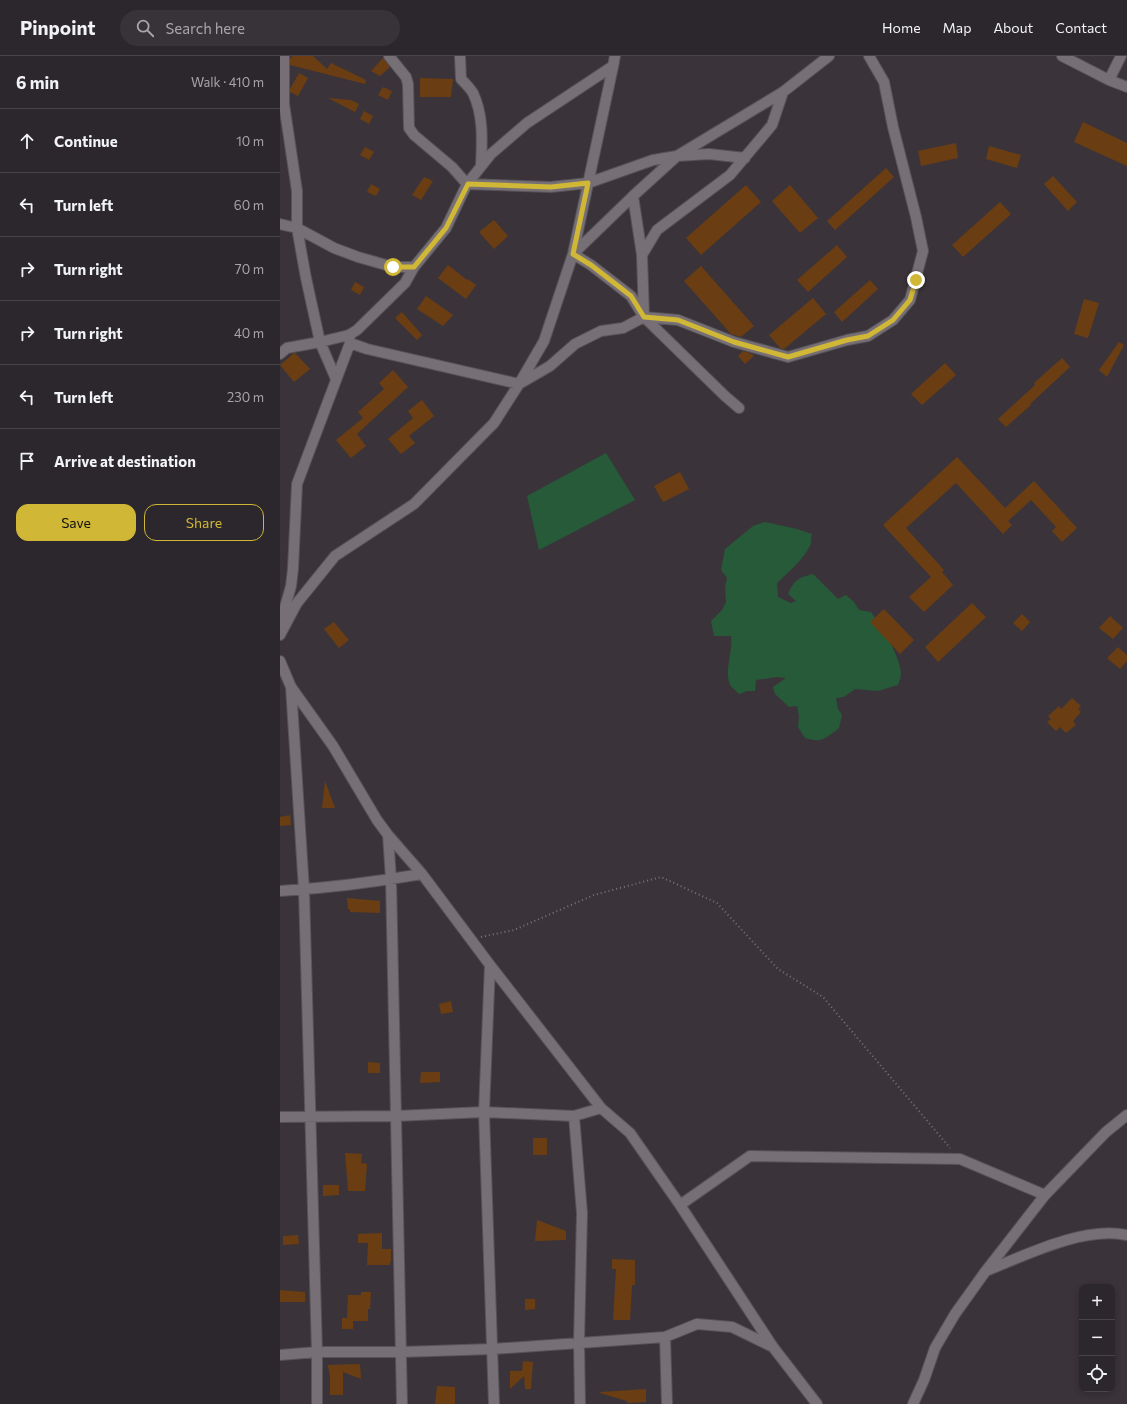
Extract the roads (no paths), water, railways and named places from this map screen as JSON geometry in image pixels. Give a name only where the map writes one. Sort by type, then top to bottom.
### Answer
[{"type":"street","points":[[284,56],[284,104],[297,191],[297,228],[320,342],[336,378]]},
{"type":"street","points":[[389,56],[406,77],[408,84],[409,128],[414,135],[452,166],[468,184],[551,187],[588,183],[653,160],[678,156],[709,154],[745,158]]},
{"type":"street","points":[[460,56],[461,79],[472,92],[477,105],[482,133],[481,166]]},
{"type":"street","points":[[280,625],[291,586],[297,484],[349,339],[405,283],[414,267],[446,228],[468,184],[491,154],[526,122],[613,66],[615,56]]},
{"type":"street","points":[[280,635],[297,603],[335,556],[414,504],[494,423],[544,341],[573,254],[615,56]]},
{"type":"street","points":[[573,254],[633,196],[678,156],[783,92],[829,56]]},
{"type":"street","points":[[280,354],[287,348],[349,339],[367,349],[519,384],[550,366],[576,344],[601,331],[623,328],[644,317],[678,320],[734,342],[788,357],[840,342],[868,336],[893,320],[910,300],[923,251],[916,217],[892,127],[884,82],[869,56]]},
{"type":"street","points":[[1062,56],[1127,87]]},
{"type":"street","points":[[1110,80],[1121,56]]},
{"type":"street","points":[[642,254],[657,230],[730,175],[745,158],[772,125],[783,92]]},
{"type":"street","points":[[633,196],[642,254],[644,317]]},
{"type":"street","points":[[280,224],[297,228],[334,248],[358,257],[393,267],[414,267]]},
{"type":"street","points":[[573,254],[591,265],[631,296],[644,317],[739,408]]},
{"type":"street","points":[[280,661],[291,687],[333,746],[377,820],[422,874],[490,966],[601,1108],[630,1133],[680,1205],[773,1347],[817,1404]]},
{"type":"street","points":[[291,687],[304,890],[309,1116],[317,1352],[317,1404]]},
{"type":"street","points":[[388,835],[391,879],[402,1404]]},
{"type":"street","points":[[280,891],[304,890],[422,874]]},
{"type":"street","points":[[490,966],[484,1112],[494,1404]]},
{"type":"street","points":[[280,1117],[396,1116],[484,1112],[574,1116],[601,1108]]},
{"type":"street","points":[[913,1404],[936,1348],[955,1314],[985,1272],[1045,1196],[1106,1132],[1127,1115]]},
{"type":"street","points":[[574,1116],[582,1213],[579,1342],[580,1404]]},
{"type":"street","points":[[680,1205],[750,1156],[960,1159],[1045,1196]]},
{"type":"street","points":[[985,1272],[1051,1246],[1085,1236],[1115,1232],[1127,1235]]},
{"type":"street","points":[[280,1355],[317,1352],[401,1352],[493,1349],[665,1337],[697,1324],[732,1327],[773,1347]]},
{"type":"street","points":[[665,1337],[667,1404]]}]
